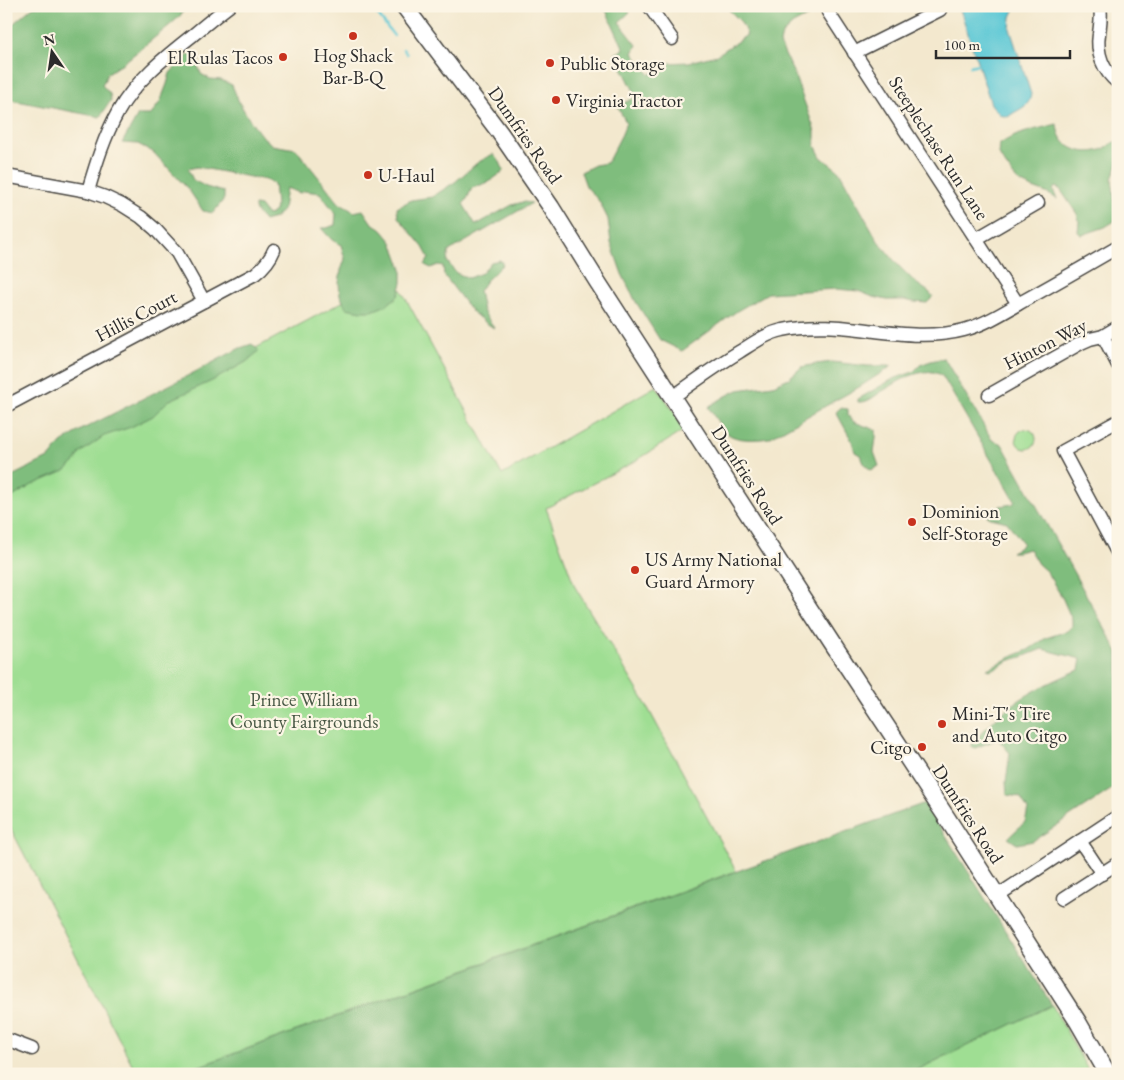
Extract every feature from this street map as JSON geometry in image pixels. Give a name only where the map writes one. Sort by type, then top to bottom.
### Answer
[{"type":"main road","name":"Dumfries Road","points":[[404,6],[500,133],[551,207],[833,645],[947,818],[1078,1022],[1108,1074]]},
{"type":"street","points":[[88,191],[106,137],[118,112],[132,90],[181,44],[229,6]]},
{"type":"street","points":[[649,6],[672,39]]},
{"type":"street","points":[[1100,6],[1102,15],[1098,44],[1099,54],[1107,73],[1118,83]]},
{"type":"street","points":[[854,53],[940,10]]},
{"type":"street","name":"Steeplechase Run Lane","points":[[828,12],[1018,304]]},
{"type":"street","points":[[6,176],[88,191],[122,205],[156,229],[177,253],[204,301]]},
{"type":"street","points":[[976,239],[1038,203]]},
{"type":"street","points":[[673,397],[753,343],[781,330],[822,325],[918,336],[964,330],[980,324],[1018,304],[1118,247]]},
{"type":"street","name":"Hillis Court","points":[[6,406],[255,274],[264,267],[274,250]]},
{"type":"street","name":"Hinton Way","points":[[989,395],[1081,343],[1103,336],[1118,327]]},
{"type":"street","points":[[1103,336],[1118,364]]},
{"type":"street","points":[[1118,421],[1062,451],[1118,554]]},
{"type":"street","points":[[997,896],[1118,816]]},
{"type":"street","points":[[1080,841],[1102,874]]},
{"type":"street","points":[[1064,898],[1118,863]]},
{"type":"street","points":[[6,1039],[32,1048]]},
{"type":"green space","points":[[34,6],[184,6],[185,8],[180,16],[170,25],[108,73],[102,85],[110,94],[111,100],[100,117],[6,99],[6,32],[8,28]]},
{"type":"green space","points":[[604,6],[625,6],[630,12],[619,22],[637,45],[633,53],[650,75],[665,63],[689,62],[717,55],[747,35],[741,22],[725,6],[754,6],[765,9],[778,6],[827,6],[793,24],[782,34],[780,44],[794,74],[815,131],[815,145],[821,157],[839,171],[878,241],[898,265],[933,297],[927,303],[887,300],[858,291],[836,289],[768,293],[737,311],[682,351],[660,340],[636,302],[622,274],[611,243],[608,219],[599,201],[586,186],[581,172],[595,165],[607,163],[626,122],[617,106],[637,97],[615,54],[624,49]]},
{"type":"green space","points":[[195,51],[199,58],[198,66],[201,74],[210,79],[221,80],[232,85],[239,102],[260,134],[272,145],[296,149],[339,203],[354,212],[363,210],[371,222],[382,230],[392,242],[402,269],[402,283],[398,296],[387,305],[372,311],[346,308],[340,295],[339,283],[345,259],[341,245],[332,240],[321,228],[335,225],[336,214],[320,193],[305,191],[300,193],[286,188],[283,209],[275,218],[264,221],[256,212],[255,205],[260,206],[267,215],[275,211],[274,184],[266,180],[197,167],[188,169],[193,180],[206,187],[224,192],[224,199],[213,213],[203,211],[189,190],[153,152],[138,144],[122,143],[138,115],[151,115],[160,102],[170,73],[183,59]]},
{"type":"green space","points":[[1057,124],[1061,139],[1066,144],[1086,152],[1101,150],[1118,141],[1118,163],[1112,179],[1115,202],[1118,206],[1118,219],[1105,227],[1082,235],[1078,232],[1079,221],[1077,214],[1060,189],[1055,187],[1053,190],[1057,199],[1022,183],[1017,180],[999,153],[999,145],[1012,137]]},
{"type":"green space","points":[[493,154],[499,160],[504,171],[489,182],[472,188],[463,204],[476,225],[512,205],[523,202],[532,203],[449,251],[447,261],[456,273],[469,278],[482,273],[491,262],[500,260],[503,264],[479,291],[483,311],[494,328],[472,312],[444,275],[443,266],[438,265],[431,268],[425,265],[429,258],[423,247],[398,217],[397,208],[411,200],[432,197],[455,182],[477,163]]},
{"type":"green space","name":"Prince William County Fairgrounds","points":[[393,275],[502,475],[656,386],[686,429],[634,462],[546,508],[575,587],[643,699],[736,871],[178,1074],[137,1074],[6,819],[6,481]]},
{"type":"green space","points":[[252,344],[259,351],[246,362],[212,381],[168,401],[153,416],[131,427],[104,436],[80,453],[76,461],[65,471],[32,485],[6,501],[6,479],[50,457],[61,443],[81,430],[240,348]]},
{"type":"green space","points":[[944,358],[992,440],[1002,444],[1118,652],[1118,785],[1033,841],[1017,844],[1008,838],[1025,822],[1028,810],[1020,797],[1007,795],[1006,782],[1010,753],[998,739],[975,748],[971,746],[994,720],[1019,700],[1079,670],[1081,659],[1042,649],[1007,661],[990,670],[987,669],[1028,650],[1046,638],[1067,631],[1072,626],[1072,620],[1062,597],[1046,571],[1038,564],[1029,549],[1011,552],[1023,543],[1007,522],[987,516],[1000,506],[1013,504],[1015,501],[943,377],[937,373],[930,372],[914,374],[869,400],[858,402],[858,399],[893,379],[913,372],[920,365]]},
{"type":"green space","points":[[832,362],[868,366],[892,366],[861,386],[769,438],[747,439],[731,436],[722,428],[708,407],[738,390],[773,385],[789,378],[802,367]]},
{"type":"green space","points":[[840,408],[848,409],[848,415],[854,422],[876,430],[874,452],[879,466],[871,470],[865,465],[860,455],[855,452],[852,441],[836,412]]},
{"type":"green space","points":[[1026,429],[1033,432],[1036,439],[1033,446],[1026,449],[1019,446],[1016,439],[1019,432]]},
{"type":"green space","points":[[925,803],[1052,1005],[908,1074],[178,1074]]},
{"type":"green space","points":[[1052,1005],[1088,1070],[1081,1074],[908,1074]]},
{"type":"water","points":[[959,6],[1016,6],[1011,17],[1010,29],[1031,94],[1026,105],[1008,117],[1000,115],[991,104]]},
{"type":"waterway","points":[[371,6],[394,36]]},
{"type":"waterway","points":[[403,49],[407,54]]},
{"type":"waterway","points":[[970,66],[978,64]]},
{"type":"place","name":"Hog Shack Bar-B-Q","points":[[353,36]]},
{"type":"place","name":"El Rulas Tacos","points":[[283,57]]},
{"type":"place","name":"Public Storage","points":[[550,63]]},
{"type":"place","name":"Virginia Tractor","points":[[556,100]]},
{"type":"place","name":"U-Haul","points":[[368,175]]},
{"type":"place","name":"Dominion Self-Storage","points":[[912,522]]},
{"type":"place","name":"US Army National Guard Armory","points":[[635,570]]},
{"type":"place","name":"Mini-T's Tire and Auto Citgo","points":[[942,724]]},
{"type":"place","name":"Citgo","points":[[922,747]]}]
